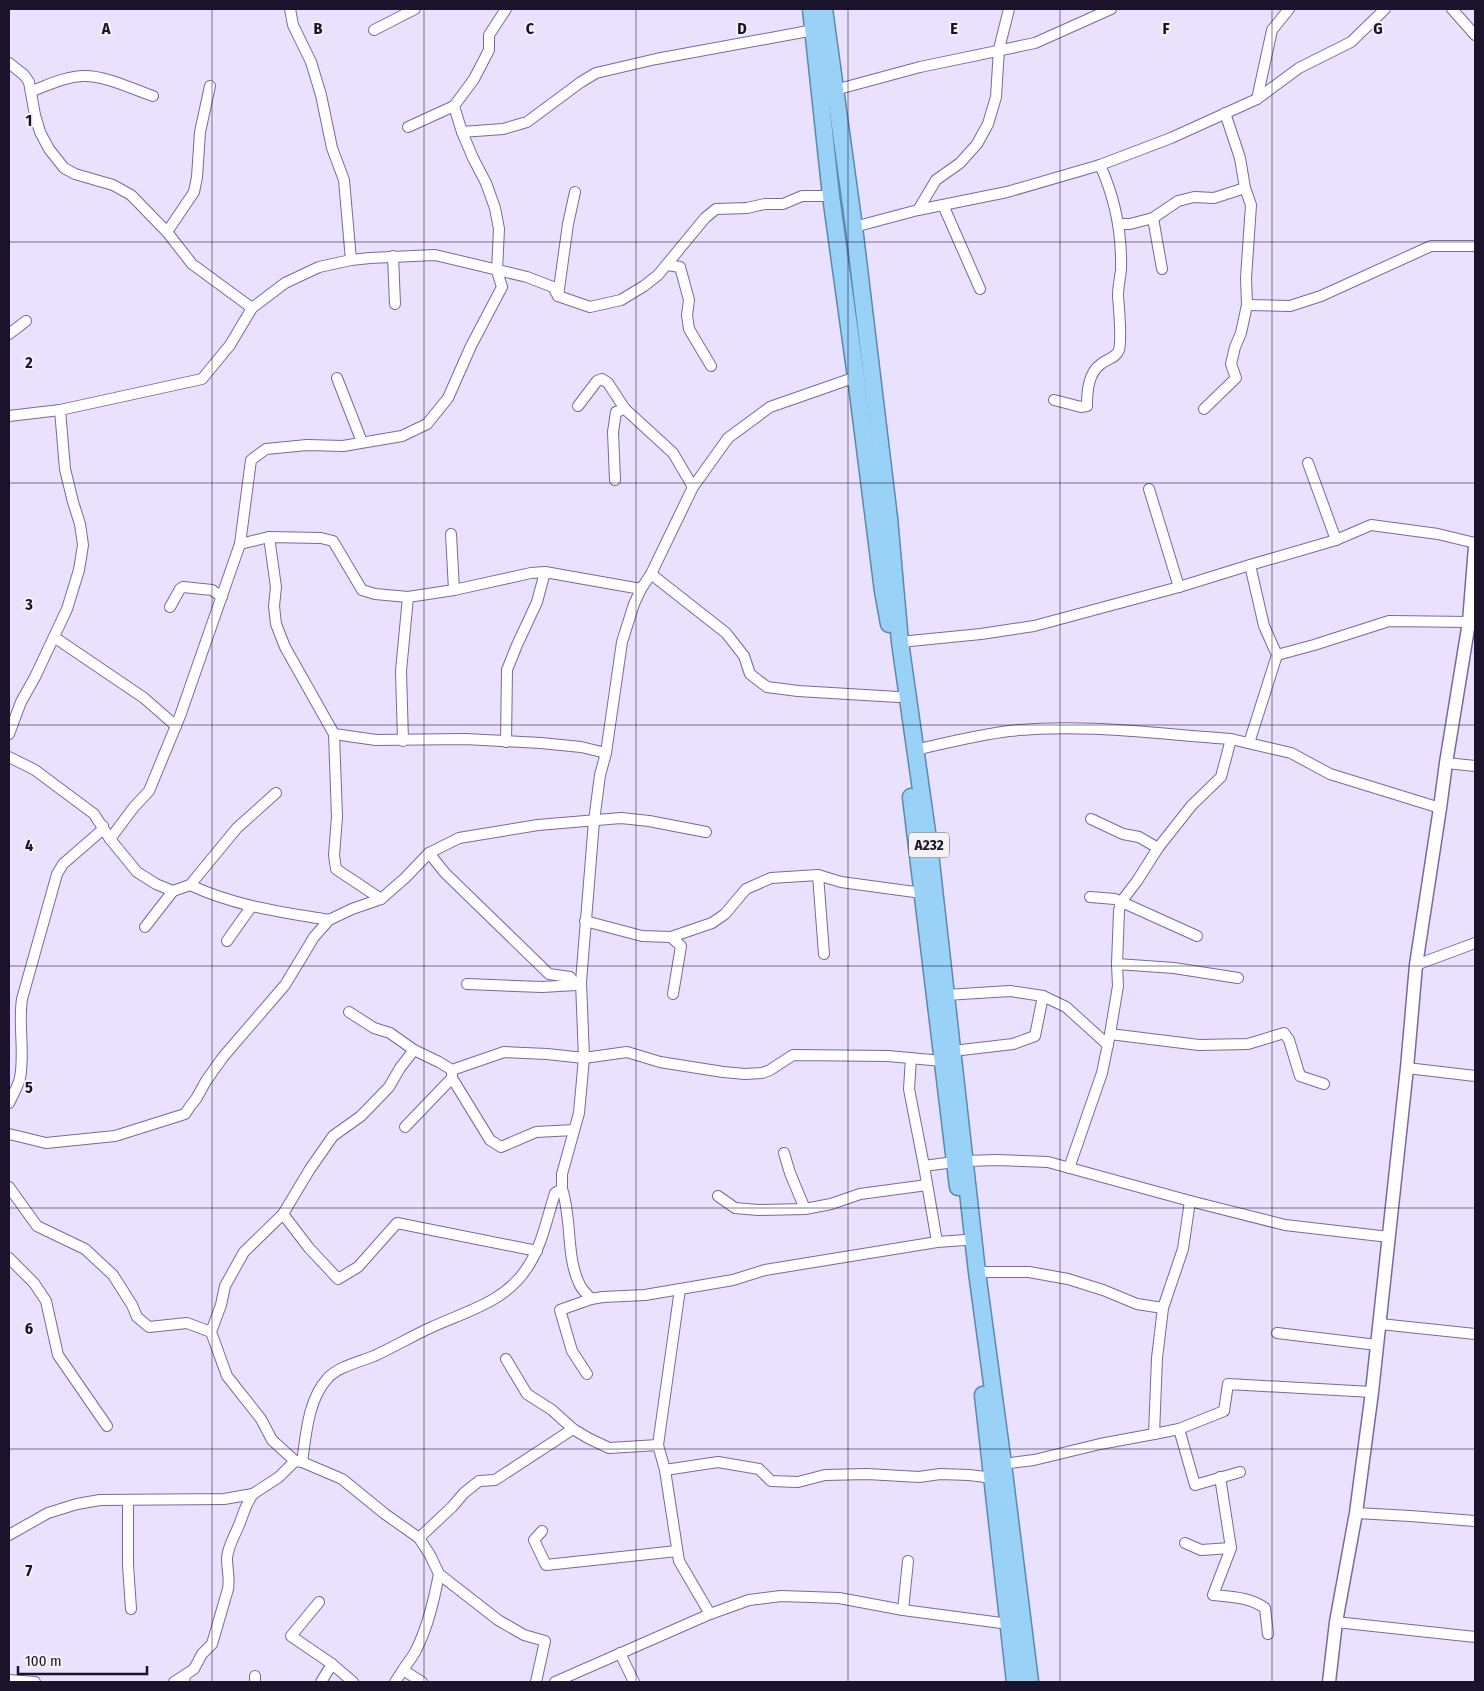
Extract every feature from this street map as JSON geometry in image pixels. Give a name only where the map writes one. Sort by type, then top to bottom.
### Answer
[{"type":"highway","name":"A232","points":[[811,9],[831,196],[888,619],[922,893],[948,1056],[960,1161],[978,1272],[1030,1682]]},
{"type":"highway","name":"A232","points":[[824,9],[854,227],[890,527],[900,642],[930,853],[946,995],[948,1056]]},
{"type":"highway","name":"A232","points":[[960,1161],[965,1240],[1015,1682]]},
{"type":"street","points":[[290,9],[293,25],[311,62],[321,95],[332,148],[344,180],[352,260]]},
{"type":"street","points":[[374,30],[414,9]]},
{"type":"street","points":[[408,127],[454,106],[474,79],[489,50],[489,35],[504,9]]},
{"type":"street","points":[[918,210],[936,180],[960,163],[977,144],[988,124],[996,97],[999,49],[1008,9]]},
{"type":"street","points":[[835,90],[920,67],[1035,43],[1111,9]]},
{"type":"street","points":[[1257,99],[1272,30],[1289,9]]},
{"type":"street","points":[[854,227],[918,210],[1006,192],[1100,165],[1171,138],[1257,99],[1298,68],[1351,42],[1385,9]]},
{"type":"street","points":[[1452,9],[1475,35]]},
{"type":"street","points":[[462,132],[503,129],[527,122],[596,73],[656,59],[814,30]]},
{"type":"street","points":[[9,63],[24,74],[29,82],[40,132],[49,149],[64,168],[75,174],[113,185],[131,195],[168,232],[192,264],[252,308]]},
{"type":"street","points":[[32,91],[53,82],[85,76],[103,79],[153,96]]},
{"type":"street","points":[[168,232],[194,192],[200,132],[210,86]]},
{"type":"street","points":[[110,839],[134,807],[149,791],[176,726],[240,544],[251,460],[266,449],[307,445],[343,446],[402,436],[427,424],[448,398],[471,346],[502,287],[497,270],[499,229],[495,208],[462,132],[454,106]]},
{"type":"street","points":[[1204,409],[1236,378],[1231,364],[1241,333],[1247,305],[1246,278],[1251,205],[1245,188],[1240,158],[1225,113]]},
{"type":"street","points":[[1054,400],[1081,407],[1087,406],[1087,388],[1096,370],[1099,365],[1116,356],[1119,350],[1118,293],[1121,269],[1119,224],[1106,178],[1100,165]]},
{"type":"street","points":[[1119,224],[1130,224],[1153,218],[1178,201],[1194,197],[1214,198],[1245,188]]},
{"type":"street","points":[[558,296],[568,224],[575,192]]},
{"type":"street","points":[[9,416],[60,410],[202,380],[230,345],[252,308],[286,283],[319,267],[352,260],[393,256],[435,255],[527,278],[553,287],[558,296],[590,307],[621,300],[644,286],[667,265],[705,218],[716,209],[783,204],[802,196],[831,196]]},
{"type":"street","points":[[942,205],[980,289]]},
{"type":"street","points":[[1153,218],[1162,269]]},
{"type":"street","points":[[1247,305],[1290,306],[1321,296],[1431,246],[1475,246]]},
{"type":"street","points":[[393,256],[395,304]]},
{"type":"street","points":[[667,265],[680,267],[689,300],[687,315],[689,329],[711,366]]},
{"type":"street","points":[[9,334],[26,321]]},
{"type":"street","points":[[591,1299],[579,1284],[574,1265],[567,1208],[562,1189],[562,1174],[579,1113],[584,1058],[579,983],[594,821],[622,642],[641,590],[652,574],[693,487],[728,438],[770,407],[856,377]]},
{"type":"street","points":[[338,378],[362,442]]},
{"type":"street","points":[[578,406],[597,381],[602,379],[608,383],[625,408],[673,453],[693,487]]},
{"type":"street","points":[[615,480],[613,432],[616,412],[625,408]]},
{"type":"street","points":[[9,734],[21,702],[35,678],[67,609],[79,570],[83,545],[80,524],[72,502],[65,469],[60,410]]},
{"type":"street","points":[[1308,463],[1336,540]]},
{"type":"street","points":[[1149,489],[1179,587]]},
{"type":"street","points":[[900,642],[981,634],[1034,626],[1179,587],[1336,540],[1371,525],[1438,534],[1475,543]]},
{"type":"street","points":[[451,534],[454,590]]},
{"type":"street","points":[[240,544],[269,537],[321,538],[333,541],[362,590],[375,594],[408,597],[545,572],[641,590]]},
{"type":"street","points":[[269,537],[276,587],[274,606],[276,624],[285,647],[334,734],[337,817],[334,855],[336,869],[381,899]]},
{"type":"street","points":[[1328,1682],[1336,1622],[1356,1514],[1372,1392],[1407,1068],[1416,965],[1446,763],[1470,629],[1475,547]]},
{"type":"street","points":[[1249,743],[1277,655],[1264,626],[1250,565]]},
{"type":"street","points":[[506,742],[507,670],[516,645],[537,602],[545,572]]},
{"type":"street","points":[[652,574],[726,632],[744,656],[750,674],[767,687],[898,698]]},
{"type":"street","points":[[170,607],[183,587],[212,590],[222,597]]},
{"type":"street","points":[[403,741],[401,671],[408,597]]},
{"type":"street","points":[[1277,655],[1389,621],[1470,629]]},
{"type":"street","points":[[54,637],[144,698],[176,726]]},
{"type":"street","points":[[915,750],[961,739],[1009,731],[1053,729],[1104,729],[1231,739],[1291,753],[1330,774],[1440,808]]},
{"type":"street","points":[[334,734],[376,740],[465,739],[581,747],[606,753]]},
{"type":"street","points":[[1069,1168],[1102,1073],[1108,1045],[1118,986],[1117,964],[1121,902],[1158,848],[1192,805],[1221,777],[1231,739]]},
{"type":"street","points":[[9,757],[35,770],[94,814],[110,839],[138,872],[156,884],[173,891]]},
{"type":"street","points":[[1446,763],[1475,766]]},
{"type":"street","points":[[144,927],[173,891],[190,886],[237,828],[276,793]]},
{"type":"street","points":[[9,1134],[46,1143],[115,1136],[185,1114],[223,1057],[285,985],[314,937],[329,920],[352,909],[381,899],[429,853],[459,838],[538,825],[622,818],[706,832]]},
{"type":"street","points":[[1091,819],[1123,834],[1140,837],[1158,848]]},
{"type":"street","points":[[9,1103],[19,1080],[21,1067],[20,1009],[22,999],[57,874],[64,864],[101,831],[102,826]]},
{"type":"street","points":[[429,853],[445,873],[549,974],[570,977],[579,983]]},
{"type":"street","points":[[818,876],[824,954]]},
{"type":"street","points":[[585,921],[642,936],[672,937],[712,923],[725,914],[746,888],[771,878],[818,876],[841,882],[922,893]]},
{"type":"street","points":[[190,886],[214,896],[251,907],[329,920]]},
{"type":"street","points":[[1090,897],[1115,899],[1197,936]]},
{"type":"street","points":[[227,941],[251,907]]},
{"type":"street","points":[[672,937],[681,946],[673,994]]},
{"type":"street","points":[[1416,965],[1475,943]]},
{"type":"street","points":[[1117,964],[1174,968],[1238,978]]},
{"type":"street","points":[[467,984],[542,988],[579,983]]},
{"type":"street","points":[[946,995],[1010,991],[1043,996],[1066,1007],[1108,1045]]},
{"type":"street","points":[[404,1127],[452,1074],[504,1052],[584,1058],[627,1052],[660,1062],[745,1074],[762,1073],[770,1070],[793,1055],[911,1058],[948,1056],[1013,1044],[1035,1036],[1043,996]]},
{"type":"street","points":[[349,1012],[374,1028],[390,1033],[414,1050],[439,1062],[452,1074],[490,1140],[501,1147],[536,1132],[574,1130]]},
{"type":"street","points":[[1110,1034],[1199,1045],[1248,1044],[1284,1033],[1289,1040],[1300,1076],[1324,1084]]},
{"type":"street","points":[[414,1050],[400,1068],[389,1087],[361,1116],[332,1136],[283,1214],[244,1252],[225,1286],[221,1305],[211,1332],[227,1376],[261,1419],[272,1440],[299,1461],[342,1480],[419,1538],[439,1574],[498,1620],[524,1635],[545,1641],[536,1682]]},
{"type":"street","points":[[911,1058],[909,1089],[937,1242]]},
{"type":"street","points":[[1407,1068],[1475,1076]]},
{"type":"street","points":[[784,1153],[805,1209]]},
{"type":"street","points":[[924,1166],[960,1161],[1048,1162],[1286,1225],[1389,1236]]},
{"type":"street","points":[[718,1196],[735,1208],[758,1210],[805,1209],[831,1204],[860,1194],[927,1185]]},
{"type":"street","points":[[9,1187],[37,1226],[85,1249],[113,1275],[132,1305],[137,1317],[149,1328],[187,1323],[211,1332]]},
{"type":"street","points":[[174,1682],[184,1679],[194,1669],[202,1654],[212,1644],[228,1589],[228,1551],[245,1505],[253,1494],[299,1461],[312,1406],[322,1385],[338,1369],[350,1366],[395,1347],[435,1326],[486,1305],[506,1292],[527,1269],[537,1251],[555,1193],[562,1189]]},
{"type":"street","points":[[1154,1434],[1157,1358],[1163,1308],[1183,1249],[1190,1201]]},
{"type":"street","points":[[283,1214],[309,1248],[338,1279],[358,1267],[397,1222],[537,1251]]},
{"type":"street","points":[[586,1374],[572,1351],[560,1310],[603,1296],[646,1295],[733,1280],[765,1270],[937,1242],[965,1240]]},
{"type":"street","points":[[9,1258],[34,1283],[46,1301],[58,1355],[107,1426]]},
{"type":"street","points":[[978,1272],[1030,1272],[1068,1279],[1104,1290],[1137,1304],[1163,1308]]},
{"type":"street","points":[[680,1289],[658,1445],[665,1470],[679,1561],[710,1614]]},
{"type":"street","points":[[1380,1324],[1475,1334]]},
{"type":"street","points":[[1277,1333],[1377,1345]]},
{"type":"street","points":[[506,1359],[527,1394],[552,1410],[573,1429],[609,1448],[658,1445]]},
{"type":"street","points":[[1003,1464],[1034,1460],[1100,1444],[1179,1429],[1224,1410],[1228,1384],[1372,1392]]},
{"type":"street","points":[[419,1538],[464,1493],[479,1481],[495,1480],[573,1429]]},
{"type":"street","points":[[1179,1429],[1195,1485],[1240,1472]]},
{"type":"street","points":[[665,1470],[718,1462],[759,1469],[771,1481],[798,1482],[825,1475],[867,1474],[919,1477],[940,1474],[993,1478]]},
{"type":"street","points":[[1220,1477],[1231,1548],[1213,1595],[1245,1598],[1257,1602],[1265,1608],[1268,1634]]},
{"type":"street","points":[[9,1535],[48,1513],[77,1504],[100,1500],[224,1500],[253,1494]]},
{"type":"street","points":[[128,1500],[128,1565],[131,1609]]},
{"type":"street","points":[[1356,1514],[1475,1521]]},
{"type":"street","points":[[542,1531],[534,1540],[546,1565],[677,1551]]},
{"type":"street","points":[[1185,1543],[1201,1550],[1231,1548]]},
{"type":"street","points":[[903,1610],[908,1561]]},
{"type":"street","points":[[395,1682],[416,1652],[433,1601],[439,1574]]},
{"type":"street","points":[[555,1682],[710,1614],[749,1600],[781,1596],[839,1598],[903,1610],[1009,1624]]},
{"type":"street","points":[[319,1602],[290,1636],[332,1664],[353,1682]]},
{"type":"street","points":[[1336,1622],[1475,1637]]},
{"type":"street","points":[[620,1653],[634,1682]]},
{"type":"street","points":[[322,1682],[332,1664]]},
{"type":"street","points":[[402,1670],[422,1682]]},
{"type":"street","points":[[9,1680],[35,1682]]}]
